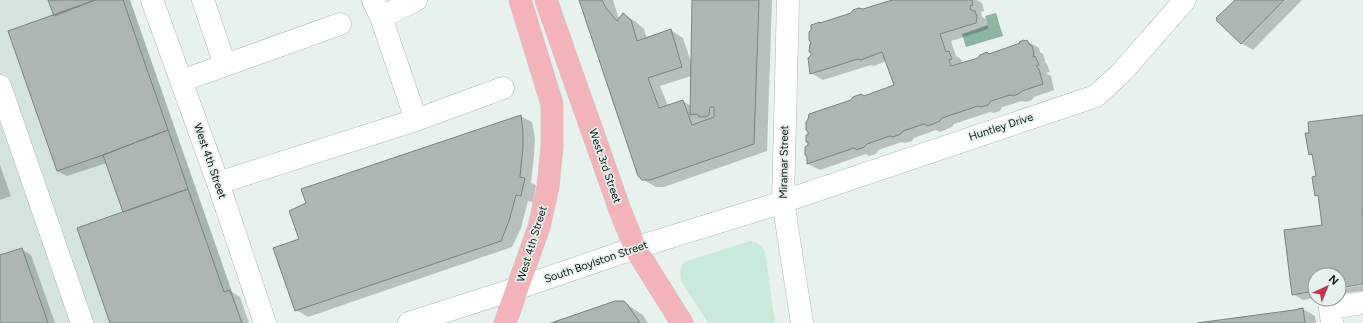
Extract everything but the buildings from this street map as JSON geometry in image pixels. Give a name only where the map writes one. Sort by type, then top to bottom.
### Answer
[{"type":"main road","name":"West 4th Street","points":[[505,323],[539,228],[548,187],[552,146],[552,104],[520,0]]},
{"type":"main road","name":"West 3rd Street","points":[[546,0],[635,248],[682,323]]},
{"type":"street","name":"West 4th Street","points":[[152,0],[218,183],[265,323]]},
{"type":"street","points":[[203,0],[225,65]]},
{"type":"street","points":[[416,0],[377,9],[416,120]]},
{"type":"street","name":"Miramar Street","points":[[788,0],[783,201],[802,323]]},
{"type":"street","name":"Huntley Drive","points":[[783,201],[1096,96],[1122,72],[1185,0]]},
{"type":"street","points":[[181,81],[340,24]]},
{"type":"street","points":[[0,86],[82,323]]},
{"type":"street","points":[[218,183],[416,120],[503,88]]},
{"type":"street","name":"South Boylston Street","points":[[409,323],[635,248],[783,201]]},
{"type":"street","points":[[1332,323],[1330,308],[1363,303]]},
{"type":"shaded area","points":[[0,0],[130,0],[243,323],[0,323]]},
{"type":"shaded area","points":[[996,13],[1003,36],[966,47],[962,34],[988,25],[985,16]]},
{"type":"shaded area","points":[[750,241],[759,244],[765,252],[775,323],[708,323],[681,281],[680,270],[684,262]]}]
